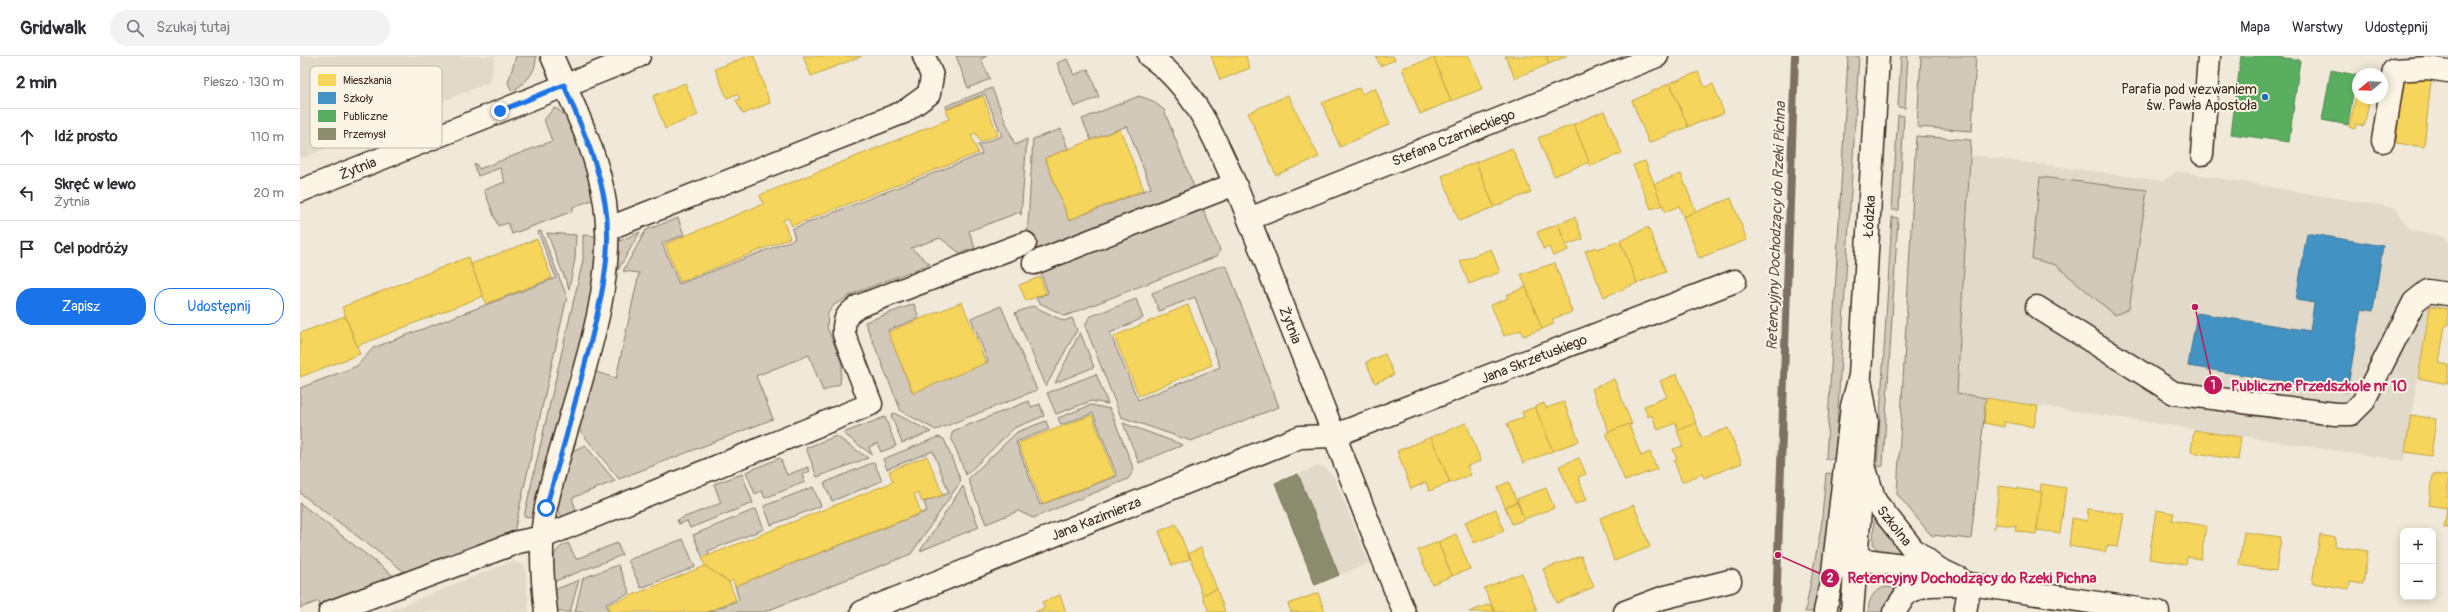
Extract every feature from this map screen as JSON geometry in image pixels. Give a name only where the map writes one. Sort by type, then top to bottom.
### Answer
[{"type":"street","points":[[546,612],[543,588],[543,537],[546,508],[598,316],[604,282],[607,229],[605,203],[594,158],[552,56]]},
{"type":"street","name":"Żytnia","points":[[442,134],[639,56]]},
{"type":"street","points":[[607,229],[904,112],[929,94],[932,76],[924,56]]},
{"type":"street","name":"Żytnia","points":[[1150,56],[1158,62],[1187,94],[1213,135],[1235,184],[1333,436],[1404,612]]},
{"type":"street","name":"Stefana Czarnieckiego","points":[[1249,219],[1658,56]]},
{"type":"street","name":"Łódzka","points":[[1825,612],[1833,572],[1852,406],[1860,376],[1878,56]]},
{"type":"street","points":[[2202,154],[2209,56]]},
{"type":"street","points":[[2383,141],[2394,70],[2428,68],[2448,71]]},
{"type":"street","name":"Żytnia","points":[[300,191],[407,148]]},
{"type":"street","points":[[1034,263],[1235,184]]},
{"type":"street","points":[[330,612],[518,542],[543,537],[871,404],[844,334],[844,322],[849,312],[859,306],[1025,242]]},
{"type":"street","name":"Jana Skrzetuskiego","points":[[1333,436],[1735,281]]},
{"type":"street","points":[[2037,307],[2174,393],[2335,414],[2351,414],[2363,402],[2414,302],[2428,290],[2448,294]]},
{"type":"street","name":"Łódzka","points":[[1852,612],[1865,469],[1867,420],[1860,376]]},
{"type":"street","name":"Jana Kazimierza","points":[[862,612],[1300,437],[1333,436]]},
{"type":"street","name":"Szkolna","points":[[1865,469],[1875,501],[1913,549],[1941,570],[1970,584]]},
{"type":"street","points":[[1833,572],[1857,559]]},
{"type":"street","name":"Szkolna","points":[[1857,559],[1941,570]]},
{"type":"street","points":[[1625,612],[1662,598],[1730,581]]},
{"type":"street","points":[[1965,612],[1970,584]]},
{"type":"street","name":"Szkolna","points":[[1894,612],[1906,594],[1918,588],[1929,585],[1970,584],[2110,609],[2158,612]]},
{"type":"shaded area","points":[[300,56],[495,56],[490,82],[442,101],[442,66],[310,66],[310,148],[327,148],[300,159]]},
{"type":"shaded area","points":[[516,56],[536,56],[536,62],[526,81],[512,91],[508,83]]},
{"type":"shaded area","points":[[956,56],[987,56],[981,59],[990,79],[968,88]]},
{"type":"shaded area","points":[[1848,56],[1859,56],[1835,459],[1826,459]]},
{"type":"shaded area","points":[[1901,56],[1908,56],[1905,108],[1898,107]]},
{"type":"shaded area","points":[[1921,56],[1976,56],[1972,131],[1917,127]]},
{"type":"shaded area","points":[[1067,59],[1074,75],[1088,69],[1099,97],[1074,107],[1057,63]]},
{"type":"shaded area","points":[[992,88],[1015,145],[1027,139],[1021,215],[1020,212],[969,231],[975,248],[960,253],[940,238],[911,248],[930,264],[854,293],[834,305],[828,313],[827,327],[842,364],[840,384],[823,391],[809,355],[756,376],[773,419],[619,479],[577,427],[593,371],[616,378],[639,273],[623,271],[646,230],[678,218],[684,235],[662,243],[679,284],[795,239],[792,229],[982,154],[978,145],[1002,136],[985,94],[947,109],[946,106]]},
{"type":"shaded area","points":[[1139,96],[1153,101],[1164,110],[1196,192],[1034,256],[1027,240],[1033,139],[1061,129],[1068,149],[1045,158],[1069,220],[1151,188],[1127,126],[1091,140],[1082,119]]},
{"type":"shaded area","points":[[554,108],[562,112],[569,121],[575,133],[586,162],[595,199],[573,207],[573,211],[512,234],[508,223],[498,226],[484,190],[505,182],[500,168],[478,176],[474,165],[476,164],[479,169],[552,141],[544,120]]},
{"type":"shaded area","points":[[1898,115],[1904,116],[1899,210],[1892,210]]},
{"type":"shaded area","points":[[1916,136],[1971,140],[1957,393],[1986,398],[1971,539],[1931,535],[1897,494]]},
{"type":"shaded area","points":[[1971,155],[2163,181],[2177,171],[2395,208],[2410,230],[2448,238],[2448,308],[2429,306],[2404,461],[1957,393]]},
{"type":"shaded area","points":[[2040,177],[2147,190],[2129,309],[2115,315],[2056,265],[2032,259]]},
{"type":"shaded area","points":[[1201,204],[1220,250],[1217,256],[1065,316],[1038,302],[1036,298],[1048,293],[1039,268]]},
{"type":"shaded area","points":[[1892,217],[1898,218],[1883,466],[1877,467]]},
{"type":"shaded area","points":[[541,231],[567,297],[514,532],[406,573],[300,493],[300,388],[357,366],[373,348],[556,278],[538,232]]},
{"type":"shaded area","points":[[640,232],[618,270],[615,269],[617,242]]},
{"type":"shaded area","points":[[547,233],[576,235],[575,259],[569,289]]},
{"type":"shaded area","points":[[583,235],[598,236],[592,302],[533,518],[524,516],[583,260]]},
{"type":"shaded area","points":[[1220,266],[1227,267],[1279,407],[1191,441],[1121,417],[1085,326],[1089,317],[1136,299],[1143,318],[1110,333],[1138,400],[1220,367],[1195,297],[1159,311],[1152,293]]},
{"type":"shaded area","points":[[914,304],[919,318],[888,330],[912,391],[988,362],[971,318],[1001,306],[1037,390],[936,430],[901,411],[865,322]]},
{"type":"shaded area","points":[[1033,306],[1064,321],[1072,318],[1077,330],[1046,386],[1015,313]]},
{"type":"shaded area","points":[[1080,332],[1094,367],[1055,383]]},
{"type":"shaded area","points":[[1096,374],[1108,404],[1091,401],[1056,414],[1047,393]]},
{"type":"shaded area","points":[[1029,401],[1031,407],[1040,404],[1044,416],[1014,428],[966,475],[951,437],[953,431]]},
{"type":"shaded area","points":[[1091,405],[1110,409],[1134,470],[1128,479],[1033,518],[1018,511],[986,524],[968,479],[1017,432],[1046,421],[1049,429],[1016,442],[1040,505],[1117,476],[1093,413],[1061,425],[1058,418]]},
{"type":"shaded area","points":[[894,413],[931,432],[902,443],[891,415]]},
{"type":"shaded area","points":[[885,417],[896,446],[881,452],[877,443],[869,447],[872,455],[843,433]]},
{"type":"shaded area","points":[[1123,423],[1183,445],[1139,463]]},
{"type":"shaded area","points":[[836,436],[868,458],[817,477],[806,448]]},
{"type":"shaded area","points":[[938,437],[944,439],[961,481],[911,554],[764,612],[709,612],[739,600],[735,586],[927,511],[924,502],[949,493],[933,451],[887,469],[883,459]]},
{"type":"shaded area","points":[[585,445],[615,481],[572,498],[578,516],[564,519],[556,508],[570,452]]},
{"type":"shaded area","points":[[780,458],[787,475],[808,467],[810,471],[802,475],[805,482],[765,498],[762,491],[755,494],[746,472]]},
{"type":"shaded area","points":[[874,462],[882,481],[832,501],[824,483]]},
{"type":"shaded area","points":[[1315,467],[1324,467],[1334,477],[1369,563],[1315,585],[1298,474]]},
{"type":"shaded area","points":[[1826,473],[1834,474],[1821,587],[1813,612],[1805,612],[1821,528]]},
{"type":"shaded area","points":[[742,474],[753,503],[690,528],[687,521],[679,524],[677,520],[721,503],[714,484]]},
{"type":"shaded area","points":[[963,486],[979,527],[920,551]]},
{"type":"shaded area","points":[[813,487],[821,506],[771,525],[764,506]]},
{"type":"shaded area","points":[[300,503],[395,577],[320,606],[319,601],[300,608]]},
{"type":"shaded area","points":[[756,509],[764,529],[708,551],[711,561],[705,563],[693,535]]},
{"type":"shaded area","points":[[1874,516],[1903,553],[1901,555],[1879,551],[1873,544]]},
{"type":"shaded area","points":[[683,539],[695,567],[641,588],[628,560]]},
{"type":"shaded area","points":[[568,543],[576,559],[617,543],[622,555],[553,582],[553,559],[558,550]]},
{"type":"shaded area","points":[[512,561],[525,566],[529,612],[387,612]]},
{"type":"shaded area","points":[[618,565],[630,593],[606,604],[609,612],[575,612],[583,578]]},
{"type":"shaded area","points":[[579,580],[570,612],[557,612],[554,590]]},
{"type":"shaded area","points":[[1885,587],[1903,589],[1887,612],[1868,612],[1869,603],[1872,596],[1877,591]]},
{"type":"building: Mieszkania","points":[[748,56],[754,56],[770,103],[743,114],[736,100],[740,99],[737,94],[727,98],[715,69]]},
{"type":"building: Mieszkania","points":[[803,56],[862,56],[811,76]]},
{"type":"building: Mieszkania","points":[[1211,56],[1246,56],[1250,68],[1220,80]]},
{"type":"building: Mieszkania","points":[[1376,56],[1393,56],[1395,60],[1380,66]]},
{"type":"building: Mieszkania","points":[[1439,56],[1469,56],[1482,89],[1451,101],[1434,58]]},
{"type":"building: Mieszkania","points":[[1505,56],[1546,56],[1549,64],[1515,78]]},
{"type":"building: Mieszkania","points":[[1546,56],[1567,56],[1549,64]]},
{"type":"building: Mieszkania","points":[[1434,58],[1451,101],[1420,114],[1402,68]]},
{"type":"building: Mieszkania","points":[[1698,72],[1705,87],[1713,84],[1724,113],[1688,127],[1670,83]]},
{"type":"building: Mieszkania","points":[[2403,77],[2431,80],[2424,147],[2396,143]]},
{"type":"building: Mieszkania","points":[[685,83],[698,115],[665,129],[653,96]]},
{"type":"building: Mieszkania","points":[[1670,83],[1688,127],[1649,143],[1632,101]]},
{"type":"building: Mieszkania","points":[[1359,88],[1362,94],[1375,88],[1390,124],[1340,147],[1322,103]]},
{"type":"building: Mieszkania","points":[[1288,95],[1319,157],[1276,175],[1248,113]]},
{"type":"building: Mieszkania","points":[[983,96],[998,135],[980,142],[976,133],[971,135],[978,153],[792,226],[788,218],[783,220],[790,238],[680,282],[665,244],[763,204],[760,195],[949,119],[946,110]]},
{"type":"building: Mieszkania","points":[[2354,104],[2369,104],[2364,126],[2356,124],[2355,129],[2349,127]]},
{"type":"building: Mieszkania","points":[[1604,111],[1622,153],[1590,166],[1574,124]]},
{"type":"building: Mieszkania","points":[[1574,124],[1589,162],[1554,176],[1538,138]]},
{"type":"building: Mieszkania","points":[[1120,129],[1144,190],[1069,220],[1045,158]]},
{"type":"building: Mieszkania","points":[[1512,148],[1531,192],[1494,207],[1476,162]]},
{"type":"building: Mieszkania","points":[[1645,161],[1663,205],[1651,209],[1633,165]]},
{"type":"building: Mieszkania","points":[[1476,162],[1494,207],[1459,221],[1442,176]]},
{"type":"building: Mieszkania","points":[[1681,174],[1696,212],[1683,217],[1679,206],[1665,212],[1654,184]]},
{"type":"building: Mieszkania","points":[[1731,198],[1747,240],[1699,258],[1683,217]]},
{"type":"building: Mieszkania","points":[[1575,217],[1583,239],[1566,245],[1558,224]]},
{"type":"building: Mieszkania","points":[[1558,224],[1568,250],[1553,256],[1549,247],[1543,249],[1537,232]]},
{"type":"building: Mieszkania","points":[[1648,227],[1666,272],[1637,283],[1620,241]]},
{"type":"building: Mieszkania","points":[[537,239],[552,278],[486,304],[471,264]]},
{"type":"building: Mieszkania","points":[[1620,241],[1637,283],[1604,297],[1585,251],[1596,247],[1597,249]]},
{"type":"building: Mieszkania","points":[[1491,249],[1500,272],[1469,284],[1460,261]]},
{"type":"building: Mieszkania","points":[[468,257],[483,296],[357,346],[342,307]]},
{"type":"building: Mieszkania","points":[[1555,263],[1572,312],[1552,319],[1554,324],[1542,329],[1521,274]]},
{"type":"building: Mieszkania","points":[[1040,277],[1046,293],[1026,301],[1019,285]]},
{"type":"building: Mieszkania","points":[[1526,287],[1542,329],[1523,336],[1521,330],[1504,336],[1491,305],[1508,298],[1506,295]]},
{"type":"building: Mieszkania","points":[[962,302],[986,363],[913,393],[888,332]]},
{"type":"building: Mieszkania","points":[[1188,305],[1212,365],[1139,396],[1114,336]]},
{"type":"building: Mieszkania","points":[[2430,306],[2448,309],[2448,326],[2445,325],[2439,363],[2448,365],[2448,384],[2418,378]]},
{"type":"building: Mieszkania","points":[[345,316],[360,354],[300,377],[300,333]]},
{"type":"building: Mieszkania","points":[[1385,354],[1394,375],[1375,383],[1366,362]]},
{"type":"building: Mieszkania","points":[[1677,374],[1696,423],[1678,430],[1676,423],[1658,430],[1652,415],[1648,417],[1644,406],[1667,397],[1660,381]]},
{"type":"building: Mieszkania","points":[[1614,379],[1632,425],[1629,424],[1609,432],[1592,389]]},
{"type":"building: Mieszkania","points":[[1986,398],[2038,406],[2034,427],[2004,422],[2004,427],[1984,423]]},
{"type":"building: Mieszkania","points":[[1564,402],[1579,441],[1553,451],[1535,407],[1544,403],[1546,408]]},
{"type":"building: Mieszkania","points":[[1535,407],[1553,451],[1523,463],[1507,424],[1524,417],[1522,412]]},
{"type":"building: Mieszkania","points":[[1092,415],[1115,476],[1042,504],[1018,443]]},
{"type":"building: Mieszkania","points":[[2411,415],[2436,419],[2431,456],[2405,452]]},
{"type":"building: Mieszkania","points":[[1466,423],[1481,461],[1467,466],[1471,475],[1450,483],[1431,437]]},
{"type":"building: Mieszkania","points":[[1696,423],[1702,438],[1728,428],[1742,463],[1704,478],[1702,474],[1682,482],[1674,461],[1677,460],[1673,449],[1683,446],[1677,431]]},
{"type":"building: Mieszkania","points":[[1629,424],[1641,456],[1650,452],[1657,469],[1625,481],[1606,433]]},
{"type":"building: Mieszkania","points":[[2194,430],[2241,437],[2238,460],[2191,452]]},
{"type":"building: Mieszkania","points":[[1431,437],[1450,483],[1429,491],[1426,482],[1411,489],[1397,451]]},
{"type":"building: Mieszkania","points":[[927,456],[943,495],[922,502],[918,493],[914,494],[921,513],[735,586],[733,580],[729,582],[705,566],[702,558],[893,482],[889,471]]},
{"type":"building: Mieszkania","points":[[1579,458],[1586,474],[1578,477],[1587,500],[1575,504],[1559,466]]},
{"type":"building: Mieszkania","points":[[2433,474],[2448,476],[2448,528],[2444,528],[2447,508],[2429,505]]},
{"type":"building: Mieszkania","points":[[1509,482],[1517,502],[1505,507],[1497,487]]},
{"type":"building: Mieszkania","points":[[2041,484],[2066,488],[2060,533],[2037,530]]},
{"type":"building: Mieszkania","points":[[1999,486],[2042,492],[2036,534],[2015,531],[2016,526],[1996,524],[1994,529]]},
{"type":"building: Mieszkania","points":[[1546,488],[1554,508],[1524,519],[1517,499]]},
{"type":"building: Mieszkania","points":[[1517,502],[1524,520],[1512,524],[1505,507]]},
{"type":"building: Mieszkania","points":[[1634,505],[1650,547],[1614,561],[1600,518]]},
{"type":"building: Mieszkania","points":[[1496,509],[1504,531],[1474,543],[1465,522]]},
{"type":"building: Mieszkania","points":[[2088,509],[2124,514],[2118,547],[2107,546],[2105,552],[2069,546],[2072,518],[2087,521]]},
{"type":"building: Mieszkania","points":[[2156,510],[2174,513],[2172,520],[2206,526],[2201,559],[2187,557],[2186,564],[2149,559]]},
{"type":"building: Mieszkania","points":[[1176,524],[1190,559],[1172,566],[1159,531]]},
{"type":"building: Mieszkania","points":[[2244,532],[2281,537],[2276,571],[2239,565]]},
{"type":"building: Mieszkania","points":[[1456,534],[1470,569],[1452,576],[1438,542]]},
{"type":"building: Mieszkania","points":[[2320,535],[2336,538],[2335,546],[2368,551],[2363,584],[2350,582],[2349,589],[2312,583]]},
{"type":"building: Mieszkania","points":[[1438,542],[1452,576],[1432,584],[1418,550]]},
{"type":"building: Mieszkania","points":[[1201,548],[1217,589],[1202,595],[1189,553]]},
{"type":"building: Mieszkania","points":[[1581,556],[1594,587],[1557,603],[1543,569]]},
{"type":"building: Mieszkania","points":[[705,566],[729,582],[736,600],[706,612],[610,612],[608,605]]},
{"type":"building: Mieszkania","points":[[1522,573],[1537,611],[1495,612],[1484,588]]},
{"type":"building: Mieszkania","points":[[1217,589],[1225,612],[1209,612],[1202,595]]},
{"type":"building: Mieszkania","points":[[1318,593],[1325,612],[1291,612],[1288,604]]},
{"type":"building: Mieszkania","points":[[1060,595],[1066,612],[1035,612],[1045,608],[1042,602]]},
{"type":"building: Mieszkania","points":[[1490,604],[1495,612],[1469,612]]},
{"type":"building: Szkoły","points":[[2307,233],[2383,246],[2373,311],[2361,309],[2347,392],[2188,366],[2197,313],[2310,331],[2314,303],[2296,300]]},
{"type":"building: Publiczne","name":"Parafia pod wezwaniem św. Pawła Apostoła","points":[[2241,56],[2271,56],[2300,60],[2289,142],[2231,134]]},
{"type":"building: Publiczne","points":[[2331,70],[2352,74],[2352,100],[2348,125],[2322,120]]},
{"type":"building: Przemysł","points":[[1298,474],[1339,575],[1315,585],[1275,483]]},
{"type":"waterway","name":"Retencyjny Dochodzący do Rzeki Pichna","points":[[1776,612],[1795,56]]},
{"type":"place","name":"Parafia pod wezwaniem św. Pawła Apostoła","points":[[2265,97]]},
{"type":"place","name":"Publiczne Przedszkole nr 10","points":[[2195,307]]},
{"type":"place","name":"Retencyjny Dochodzący do Rzeki Pichna","points":[[1778,555]]},
{"type":"route","points":[[500,111],[564,85],[594,158],[605,203],[607,229],[604,282],[598,316],[546,508]]}]
